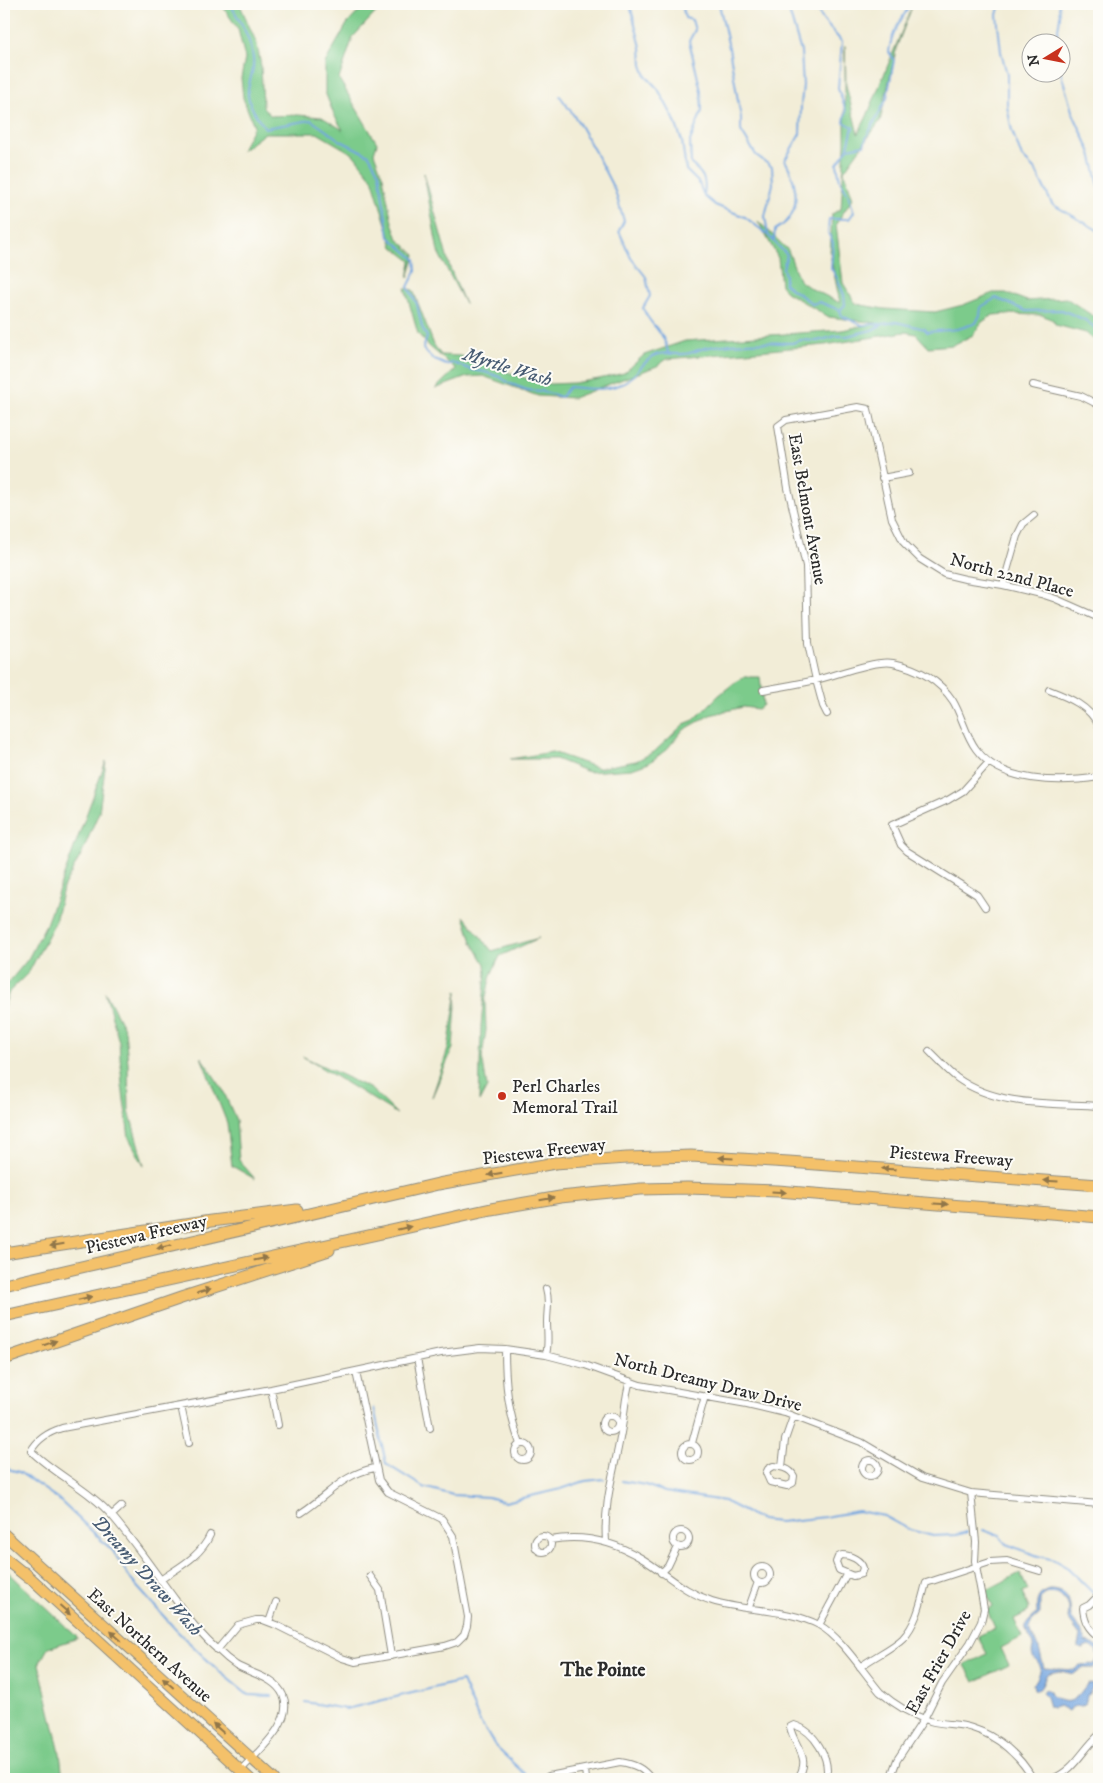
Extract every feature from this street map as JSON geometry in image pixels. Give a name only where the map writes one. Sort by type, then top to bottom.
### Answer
[{"type":"highway","name":"Piestewa Freeway","points":[[4,1285],[365,1200],[438,1184],[555,1163],[691,1156],[1099,1185]]},
{"type":"highway","points":[[4,1316],[524,1202],[560,1196],[641,1189],[778,1192],[1099,1217]]},
{"type":"highway","points":[[4,1253],[211,1221],[365,1200]]},
{"type":"highway","points":[[4,1359],[181,1298],[378,1234]]},
{"type":"highway","points":[[4,1558],[29,1578]]},
{"type":"main road","name":"East Northern Avenue","points":[[4,1534],[274,1779]]},
{"type":"main road","name":"East Northern Avenue","points":[[4,1553],[250,1779]]},
{"type":"street","points":[[1033,384],[1081,396],[1099,405]]},
{"type":"street","name":"North 22nd Place","points":[[778,426],[786,420],[858,407],[868,409],[890,512],[904,543],[920,559],[932,568],[953,577],[1004,585],[1056,598],[1099,618]]},
{"type":"street","name":"East Belmont Avenue","points":[[778,426],[788,488],[806,566],[808,644],[816,680],[827,714]]},
{"type":"street","points":[[882,478],[909,473]]},
{"type":"street","points":[[1004,585],[1016,536],[1023,524],[1034,515]]},
{"type":"street","points":[[764,690],[816,680],[867,666],[891,663],[916,669],[939,686],[952,701],[976,750],[989,762],[1014,774],[1031,778],[1060,781],[1099,777]]},
{"type":"street","points":[[1049,690],[1081,705],[1091,713],[1099,726]]},
{"type":"street","points":[[985,907],[976,894],[907,851],[901,845],[892,825],[963,792],[989,762]]},
{"type":"street","points":[[929,1052],[957,1078],[984,1093],[1019,1100],[1099,1106]]},
{"type":"street","points":[[546,1289],[549,1300],[547,1320],[549,1346],[546,1355]]},
{"type":"street","points":[[505,1349],[505,1376],[512,1420],[520,1444]]},
{"type":"street","name":"North Dreamy Draw Drive","points":[[112,1515],[80,1487],[31,1451],[34,1444],[44,1435],[62,1428],[271,1389],[417,1358],[468,1350],[505,1349],[546,1355],[586,1365],[630,1381],[747,1404],[793,1417],[861,1442],[922,1478],[971,1493],[1099,1504]]},
{"type":"street","points":[[417,1358],[430,1428]]},
{"type":"street","points":[[217,1650],[238,1625],[256,1620],[269,1622],[348,1661],[362,1662],[445,1646],[457,1642],[464,1635],[468,1617],[454,1536],[442,1519],[388,1492],[379,1480],[356,1372]]},
{"type":"street","points":[[606,1541],[606,1514],[610,1487],[626,1392],[630,1381]]},
{"type":"street","points":[[271,1389],[278,1425]]},
{"type":"street","points":[[692,1444],[705,1396]]},
{"type":"street","points":[[181,1406],[189,1443]]},
{"type":"street","points":[[782,1467],[785,1440],[793,1417]]},
{"type":"street","points":[[874,1460],[879,1453]]},
{"type":"street","points":[[301,1513],[349,1476],[360,1471],[375,1468]]},
{"type":"street","name":"East Frier Drive","points":[[890,1779],[897,1760],[924,1719],[942,1683],[970,1643],[981,1622],[984,1609],[976,1566],[976,1536],[971,1493]]},
{"type":"street","points":[[122,1506],[112,1515],[199,1632],[236,1665],[274,1684],[284,1696],[285,1710],[282,1724],[241,1770]]},
{"type":"street","points":[[160,1580],[200,1551],[210,1535]]},
{"type":"street","points":[[550,1540],[577,1538],[606,1541],[642,1558],[690,1592],[714,1602],[782,1613],[819,1625],[831,1634],[880,1692],[889,1699],[909,1713],[932,1722],[972,1727],[994,1738],[1016,1754],[1033,1779]]},
{"type":"street","points":[[662,1574],[677,1547]]},
{"type":"street","points":[[860,1667],[903,1638],[912,1626],[926,1583],[990,1562],[1007,1561],[1040,1571]]},
{"type":"street","points":[[819,1625],[846,1575]]},
{"type":"street","points":[[370,1576],[380,1590],[391,1656]]},
{"type":"street","points":[[749,1607],[758,1582]]},
{"type":"street","points":[[1099,1596],[1083,1608],[1083,1618],[1091,1631],[1099,1637]]},
{"type":"street","points":[[269,1622],[276,1602]]},
{"type":"street","points":[[797,1779],[801,1774],[804,1761],[798,1743],[792,1735],[790,1727],[794,1725],[810,1735],[822,1752],[828,1766],[826,1779]]},
{"type":"street","points":[[1052,1779],[1063,1774],[1073,1765],[1099,1735]]},
{"type":"street","points":[[544,1779],[549,1776],[620,1762],[632,1764],[643,1770],[650,1779]]},
{"type":"street","points":[[585,1769],[586,1779]]},
{"type":"green space","points":[[221,4],[240,5],[257,44],[261,66],[263,107],[271,116],[298,115],[322,117],[343,130],[334,115],[325,92],[325,63],[347,24],[366,4],[380,4],[380,8],[353,37],[339,79],[377,143],[374,153],[383,177],[392,222],[398,239],[415,255],[408,278],[411,261],[393,247],[372,178],[353,154],[317,133],[265,133],[241,151],[254,126],[243,98],[241,78],[245,58],[238,29]]},
{"type":"green space","points":[[913,4],[897,46],[880,121],[844,171],[853,198],[836,224],[843,283],[856,304],[884,309],[935,312],[963,305],[993,293],[1006,293],[1027,301],[1066,298],[1099,320],[1099,344],[1086,333],[1056,325],[1053,320],[1042,315],[1005,314],[993,315],[982,322],[973,335],[953,345],[928,347],[916,334],[905,332],[825,345],[667,359],[657,366],[573,398],[538,396],[483,376],[467,377],[435,389],[456,369],[418,334],[405,288],[413,290],[434,345],[441,355],[461,356],[525,378],[550,384],[574,383],[624,373],[644,355],[685,341],[842,330],[876,323],[829,317],[786,292],[781,285],[778,258],[758,221],[788,250],[799,280],[810,288],[840,303],[830,254],[832,214],[841,209],[845,145],[845,46],[846,85],[858,134]]},
{"type":"green space","points":[[424,173],[450,268],[465,304],[438,252]]},
{"type":"green space","points":[[745,677],[760,677],[763,705],[758,709],[743,707],[710,715],[682,731],[667,749],[649,763],[632,769],[588,772],[556,759],[510,759],[552,752],[598,768],[636,761],[654,752],[684,724],[694,720],[718,696]]},
{"type":"green space","points":[[106,761],[99,812],[82,853],[63,888],[55,922],[29,972],[9,992],[4,1007],[4,988],[28,959],[46,924]]},
{"type":"green space","points":[[464,916],[492,951],[539,938],[500,956],[491,975],[485,1001],[486,1030],[482,1057],[487,1087],[479,1102],[481,1026],[486,973],[485,964],[472,942]]},
{"type":"green space","points":[[457,991],[453,1048],[432,1097],[448,1049]]},
{"type":"green space","points":[[105,992],[125,1030],[129,1110],[144,1166],[129,1138],[119,1042]]},
{"type":"green space","points":[[302,1056],[371,1089],[397,1114]]},
{"type":"green space","points":[[201,1057],[222,1088],[236,1120],[239,1160],[255,1179],[232,1166],[227,1123]]},
{"type":"green space","points":[[4,1568],[78,1638],[48,1648],[39,1664],[60,1753],[63,1779],[4,1779]]},
{"type":"green space","points":[[1020,1573],[1028,1590],[1022,1593],[1029,1608],[1028,1612],[1014,1619],[1022,1637],[1001,1648],[1009,1665],[974,1682],[965,1665],[987,1654],[978,1636],[995,1628],[987,1610],[993,1607],[985,1591]]},
{"type":"water","points":[[1049,1590],[1061,1592],[1068,1598],[1071,1618],[1081,1630],[1085,1642],[1099,1648],[1099,1664],[1094,1668],[1082,1668],[1074,1674],[1060,1671],[1048,1673],[1041,1687],[1037,1690],[1034,1689],[1033,1684],[1037,1680],[1041,1668],[1032,1655],[1034,1644],[1026,1628],[1037,1614],[1039,1596]],"holes":[[[1045,1594],[1057,1594],[1066,1600],[1069,1608],[1068,1619],[1080,1635],[1078,1647],[1082,1649],[1089,1646],[1096,1650],[1098,1657],[1095,1664],[1080,1665],[1074,1670],[1044,1668],[1038,1645],[1031,1635],[1029,1628],[1032,1621],[1040,1614],[1040,1600]]]},
{"type":"water","points":[[1088,1683],[1092,1684],[1093,1687],[1087,1696],[1085,1705],[1075,1706],[1068,1711],[1059,1706],[1049,1707],[1046,1697],[1042,1693],[1044,1690],[1050,1691],[1051,1695],[1058,1699],[1068,1701],[1076,1697]]},
{"type":"waterway","name":"Myrtle Wash","points":[[230,4],[241,23],[252,51],[253,63],[248,98],[265,128],[311,120],[341,141],[369,155],[379,173],[389,237],[415,259],[416,271],[408,287],[417,304],[422,327],[427,337],[423,349],[433,359],[446,365],[453,363],[500,377],[509,383],[527,390],[542,391],[561,397],[569,387],[603,388],[619,385],[634,375],[649,359],[659,354],[686,354],[705,348],[737,344],[792,343],[801,340],[817,341],[872,330],[883,324],[896,322],[925,329],[927,332],[958,329],[976,323],[981,307],[996,298],[1026,311],[1062,310],[1085,320],[1099,331]]},
{"type":"waterway","points":[[632,4],[631,9],[641,47],[642,65],[646,76],[658,89],[674,119],[682,141],[686,170],[699,183],[704,196],[715,205],[745,217],[768,235],[787,255],[783,268],[785,284],[812,304],[819,302],[840,310]]},
{"type":"waterway","points":[[682,4],[685,18],[692,20],[695,30],[689,41],[701,91],[702,111],[690,141],[691,164],[703,177],[705,184],[704,194]]},
{"type":"waterway","points":[[719,4],[729,48],[741,118],[741,131],[756,155],[772,167],[773,184],[765,216],[768,235]]},
{"type":"waterway","points":[[774,240],[775,230],[788,220],[795,206],[794,182],[785,160],[800,134],[803,85],[801,52],[787,4]]},
{"type":"waterway","points":[[814,4],[823,20],[842,42],[838,88],[846,111],[844,122],[853,127],[848,147]]},
{"type":"waterway","points":[[880,324],[862,325],[842,316],[840,310],[845,305],[844,295],[831,268],[833,243],[828,233],[829,219],[849,219],[854,212],[848,194],[840,180],[837,164],[848,148],[864,145],[887,98],[894,60],[889,52],[890,45],[897,27],[911,4]]},
{"type":"waterway","points":[[1000,4],[997,15],[1001,52],[1007,74],[1007,106],[1012,131],[1022,157],[1036,171],[1052,204],[1099,231]]},
{"type":"waterway","points":[[1058,32],[1060,17],[1059,4]]},
{"type":"waterway","points":[[1064,82],[1072,111],[1091,153],[1099,186]]},
{"type":"waterway","points":[[560,96],[577,120],[615,191],[624,221],[619,231],[631,258],[646,277],[650,296],[643,308],[649,320],[663,338],[668,352]]},
{"type":"waterway","points":[[374,1408],[386,1464],[423,1487],[453,1495],[488,1497],[505,1502],[561,1489],[585,1481],[604,1479]]},
{"type":"waterway","name":"Dreamy Draw Wash","points":[[4,1468],[19,1472],[57,1498],[113,1551],[132,1581],[177,1631],[221,1673],[248,1695],[271,1696]]},
{"type":"waterway","points":[[622,1481],[645,1485],[665,1492],[724,1501],[761,1520],[780,1522],[858,1511],[884,1516],[910,1530],[933,1536],[957,1535],[967,1532]]},
{"type":"waterway","points":[[983,1530],[999,1536],[1006,1544],[1054,1560],[1068,1568],[1093,1593]]},
{"type":"waterway","name":"Dreamy Draw Wash","points":[[305,1702],[346,1709],[462,1681],[480,1722],[496,1747],[530,1779]]},
{"type":"place","name":"Perl Charles Memoral Trail","points":[[502,1096]]},
{"type":"district","name":"The Pointe","points":[[603,1669]]}]
